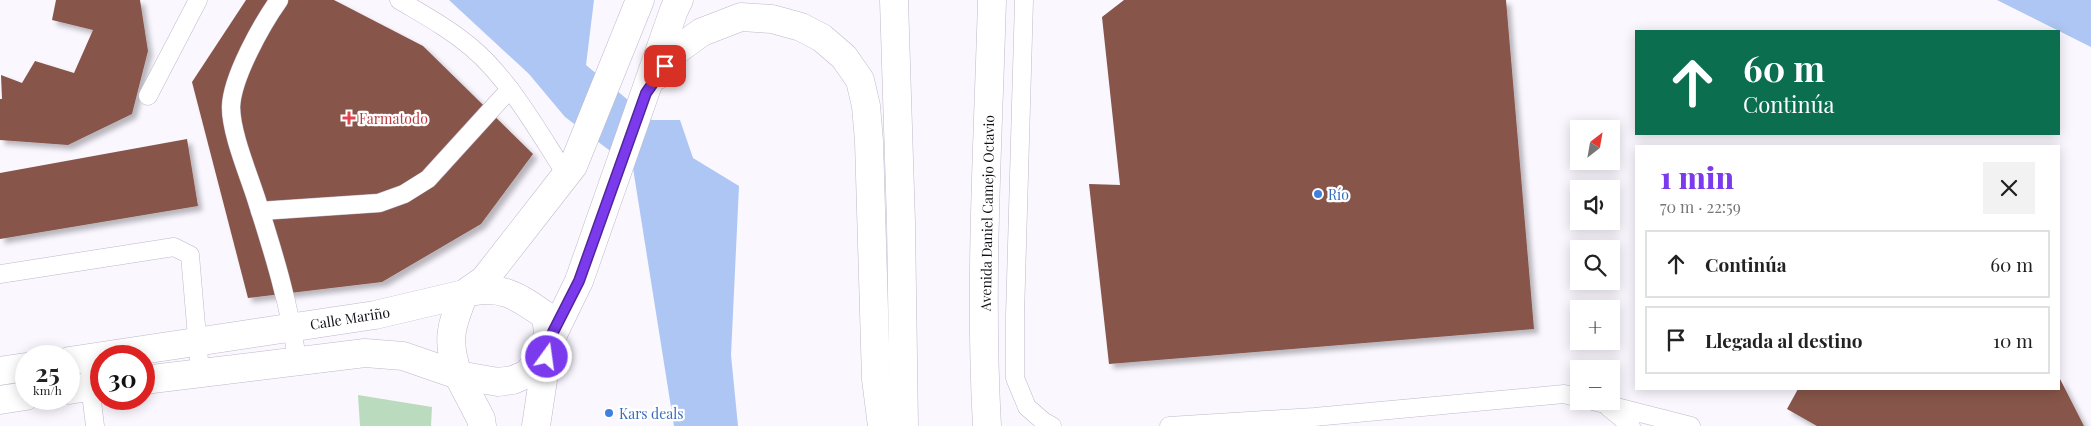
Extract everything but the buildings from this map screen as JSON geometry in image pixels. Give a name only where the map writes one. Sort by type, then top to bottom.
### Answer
[{"type":"street","name":"Calle Mariño","points":[[80,359],[375,315],[464,294],[484,280],[569,170],[611,74],[640,0]]},
{"type":"street","points":[[155,378],[365,353],[403,356],[458,375],[498,382],[512,380],[527,374],[543,355],[579,281],[679,0]]},
{"type":"street","points":[[894,0],[901,223],[904,426]]},
{"type":"street","name":"Avenida Daniel Camejo Octavio","points":[[987,426],[984,383],[986,197],[992,0]]},
{"type":"street","points":[[646,93],[674,52],[702,32],[741,17],[772,19],[801,27],[822,38],[844,57],[860,80],[866,106],[869,141],[876,379],[882,426]]},
{"type":"street","points":[[482,426],[481,419],[458,375],[451,355],[450,336],[455,315],[464,294],[482,289],[502,291],[525,301],[546,316],[549,340],[536,426]]},
{"type":"street","points":[[0,371],[15,369]]},
{"type":"street","points":[[0,400],[15,398]]},
{"type":"lane","points":[[148,96],[198,0]]},
{"type":"lane","points":[[279,0],[256,39],[238,76],[231,107],[242,158],[260,211],[293,327],[297,360]]},
{"type":"lane","points":[[399,0],[449,30],[474,50],[510,89],[569,170]]},
{"type":"lane","points":[[1024,0],[1015,378],[1027,407],[1043,422],[1052,426]]},
{"type":"lane","points":[[260,211],[379,202],[404,194],[428,179],[510,89]]},
{"type":"lane","points":[[0,274],[174,247],[190,255],[200,372]]},
{"type":"lane","points":[[80,365],[87,387],[95,426]]},
{"type":"lane","points":[[1168,426],[1336,420],[1564,394],[1570,396]]},
{"type":"lane","points":[[1620,408],[1691,426]]},
{"type":"lane","points":[[1609,410],[1631,426]]},
{"type":"green space","points":[[358,395],[432,407],[431,426],[360,426]]},
{"type":"water","points":[[449,0],[594,0],[586,65],[652,120],[680,120],[693,158],[739,186],[731,355],[738,426],[674,426],[633,168],[565,117],[529,74]]},
{"type":"water","points":[[1997,0],[2091,0],[2091,47]]},
{"type":"place","name":"Farmatodo","points":[[349,118]]},
{"type":"place","name":"Río","points":[[1318,194]]},
{"type":"place","name":"Kars deals","points":[[609,413]]},
{"type":"route","points":[[547,357],[549,340],[579,281],[646,93],[665,66]]}]
